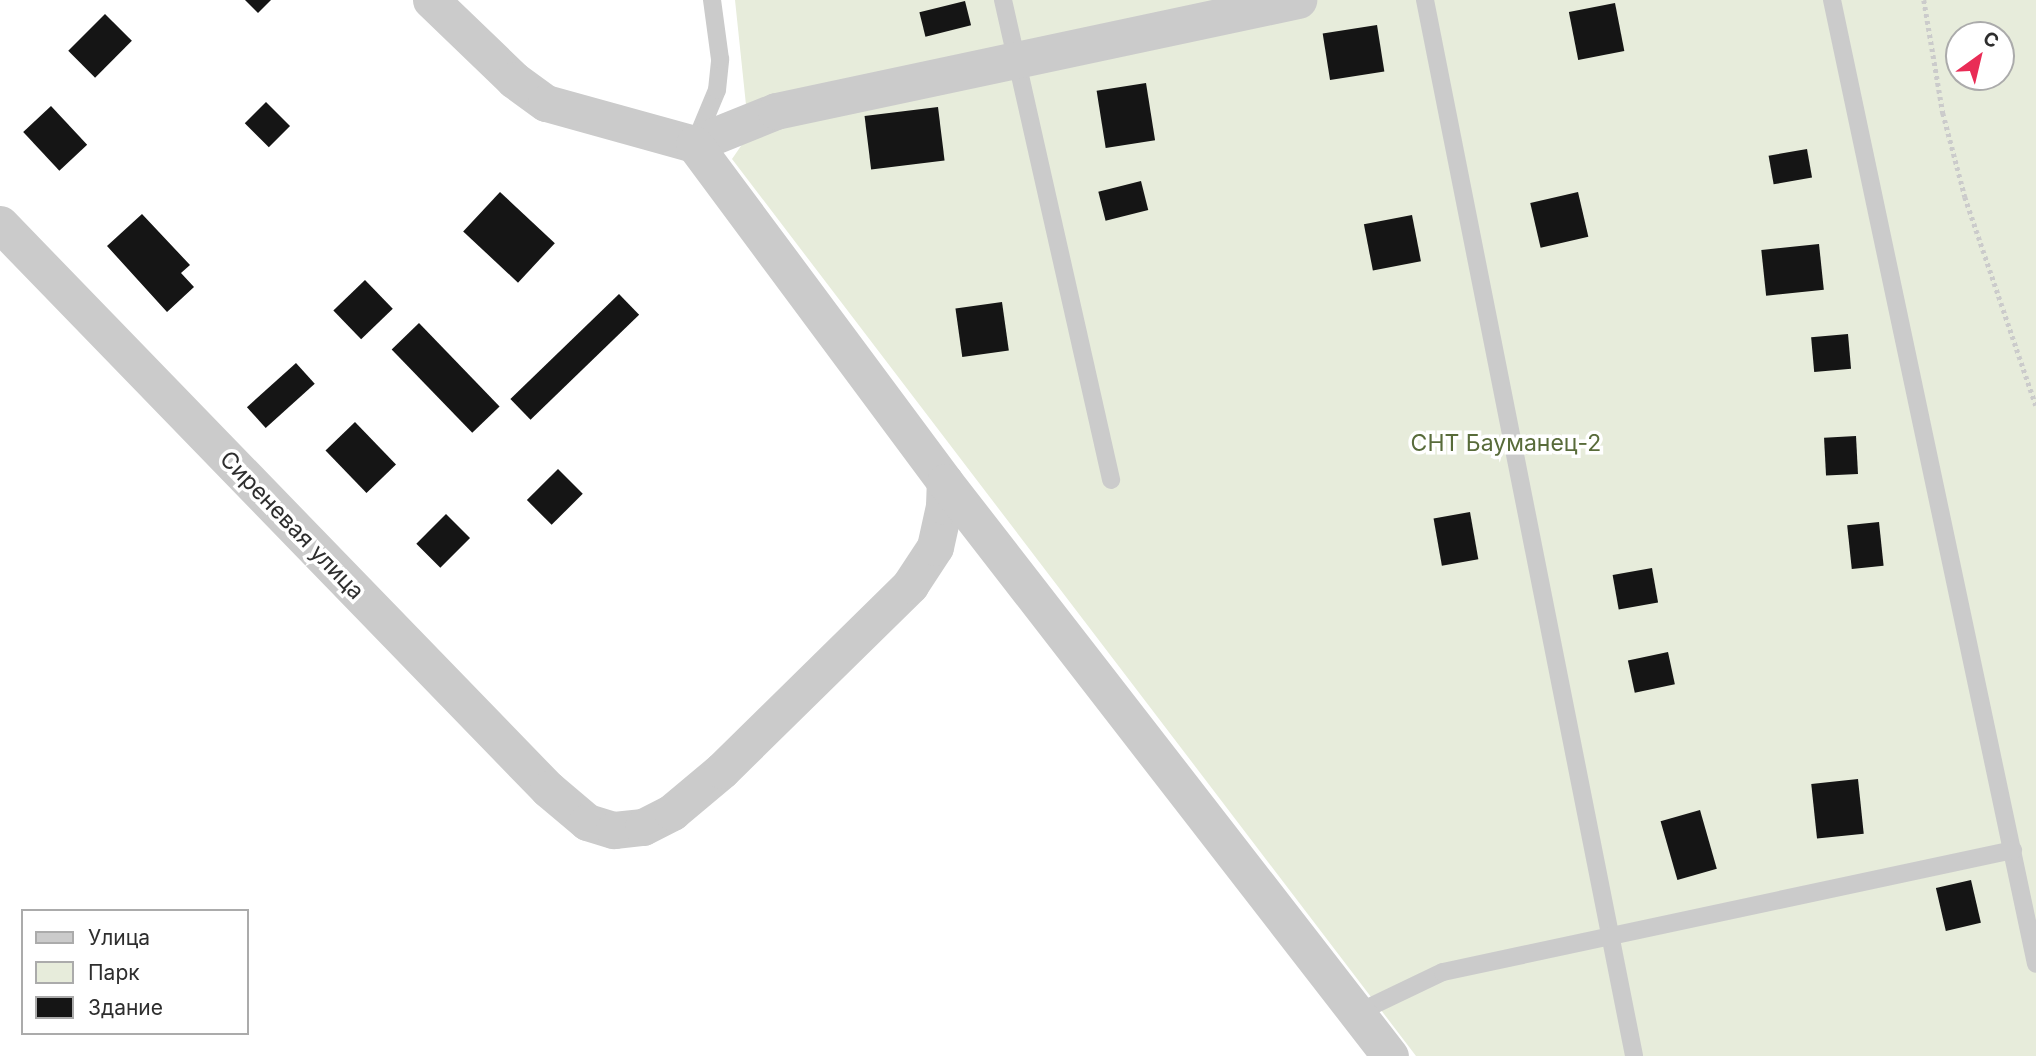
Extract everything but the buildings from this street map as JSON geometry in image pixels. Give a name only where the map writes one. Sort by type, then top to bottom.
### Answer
[{"type":"street","points":[[431,0],[514,80],[546,103],[599,122],[694,144],[776,111],[1298,0]]},
{"type":"street","points":[[694,144],[945,482],[1359,1012],[1390,1056]]},
{"type":"street","name":"Сиреневая улица","points":[[0,224],[548,789],[587,822],[614,830],[643,827],[672,812],[722,770],[910,585],[934,547],[945,482]]},
{"type":"lane","points":[[694,144],[717,90],[720,59],[712,0]]},
{"type":"lane","points":[[1003,0],[1111,480]]},
{"type":"lane","points":[[1425,0],[1634,1056]]},
{"type":"lane","points":[[1832,0],[2036,964]]},
{"type":"lane","points":[[1359,1012],[1443,972],[1611,939],[2013,850]]},
{"type":"path","points":[[1924,0],[1943,113],[1965,197],[2036,405]]},
{"type":"green space","name":"СНТ Бауманец-2","points":[[735,0],[2036,0],[2036,1056],[1416,1056],[732,159],[772,101],[746,105]]}]
